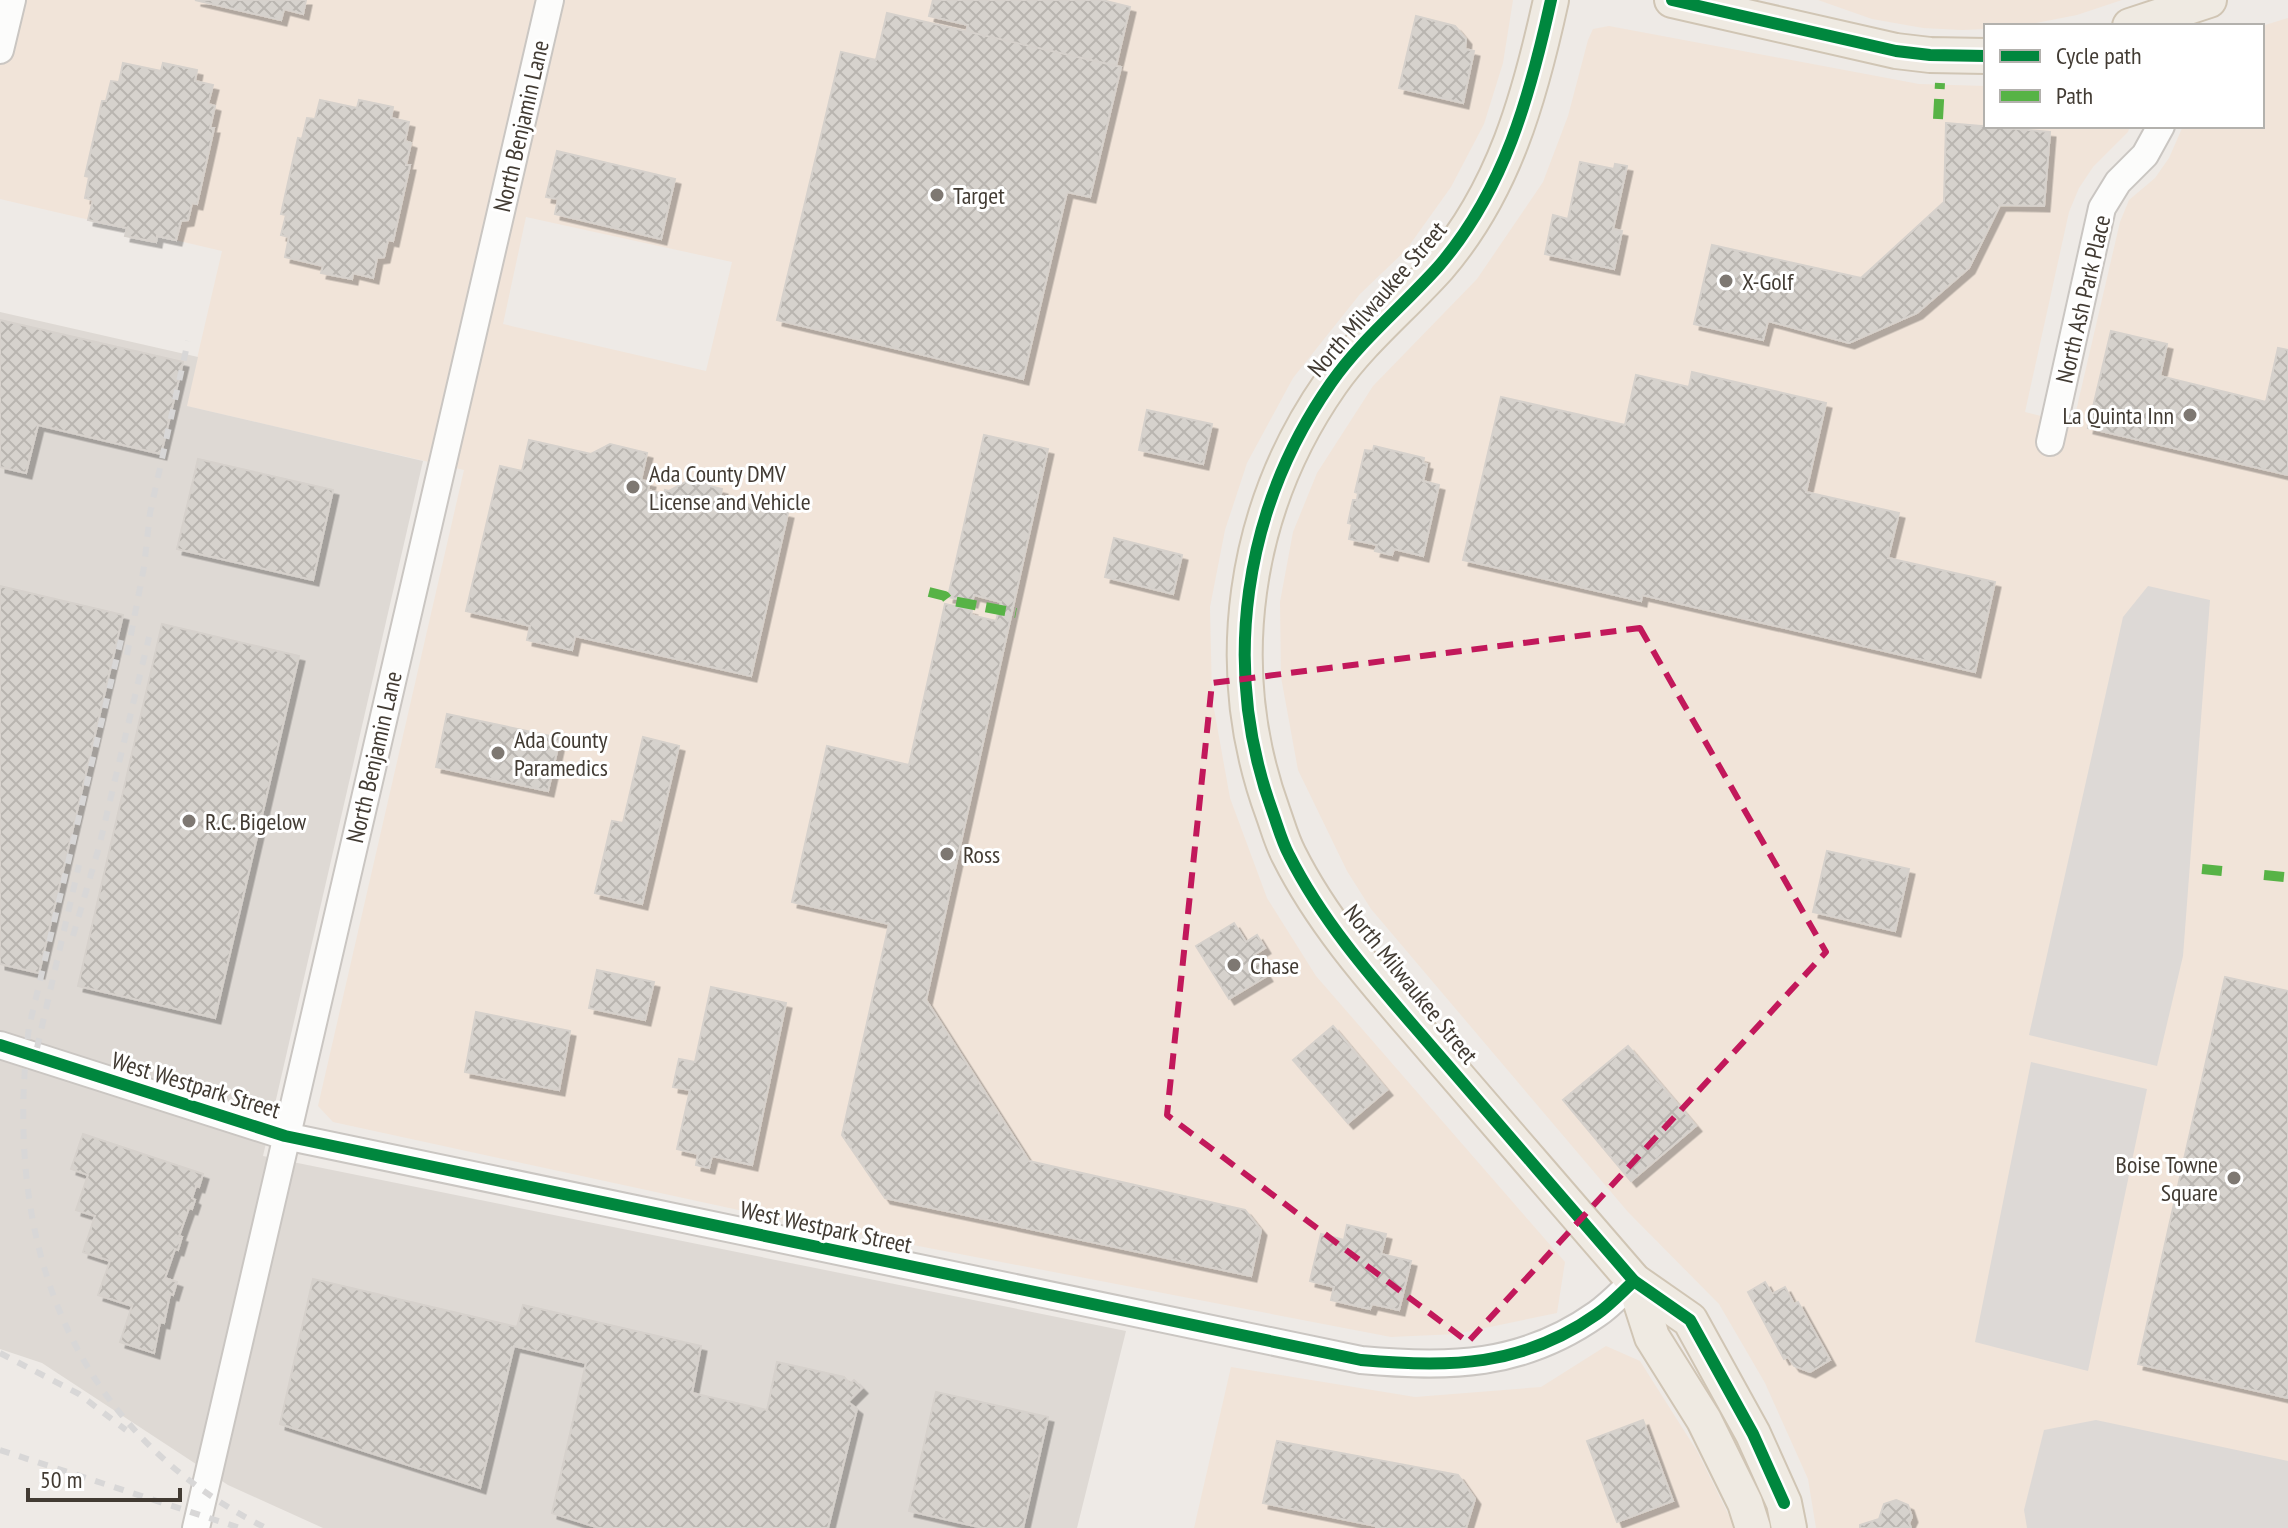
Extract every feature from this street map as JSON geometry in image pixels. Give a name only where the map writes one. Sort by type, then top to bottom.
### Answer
[{"type":"main road","name":"North Milwaukee Street","points":[[1551,0],[1523,114],[1498,174],[1466,230],[1439,265],[1360,347],[1332,381],[1286,461],[1266,510],[1253,560],[1246,608],[1244,657],[1248,712],[1255,755],[1267,796],[1288,853],[1314,897],[1360,964],[1634,1281],[1690,1320],[1753,1434],[1784,1503],[1789,1528]]},
{"type":"main road","points":[[1672,0],[1896,51],[1984,56]]},
{"type":"main road","points":[[2148,23],[2209,0]]},
{"type":"main road","name":"North Milwaukee Street","points":[[1634,1281],[1652,1337],[1704,1420],[1755,1520]]},
{"type":"street","points":[[0,50],[12,0]]},
{"type":"street","name":"North Benjamin Lane","points":[[197,1521],[550,0]]},
{"type":"street","name":"North Ash Park Place","points":[[2050,442],[2102,208],[2118,182],[2145,155],[2160,128]]},
{"type":"street","name":"West Westpark Street","points":[[0,1045],[285,1136],[1361,1360],[1455,1365],[1516,1355],[1597,1314],[1634,1281]]},
{"type":"highlighted area","points":[[1640,628],[1826,952],[1468,1342],[1167,1115],[1212,683]]},
{"type":"shaded area","points":[[0,0],[1513,0],[1503,63],[1484,124],[1451,187],[1406,250],[1360,294],[1293,378],[1247,463],[1225,530],[1210,607],[1212,698],[1230,798],[1267,898],[1316,976],[1565,1262],[1557,1313],[1456,1334],[1391,1337],[789,1221],[333,1122],[318,1106],[464,470],[186,406],[222,251],[0,199]],"holes":[[[526,217],[732,262],[706,371],[503,324]]]},
{"type":"shaded area","points":[[1818,0],[2122,0],[2077,15],[2031,24],[1984,24],[1984,29],[1923,28],[1872,19]]},
{"type":"shaded area","points":[[2288,18],[2288,1528],[1816,1528],[1808,1479],[1765,1383],[1719,1304],[1628,1212],[1371,909],[1347,871],[1298,770],[1281,677],[1280,602],[1293,532],[1317,473],[1373,386],[1477,279],[1543,182],[1568,116],[1593,29],[1609,26],[1919,84],[1984,86],[1984,128],[2129,128],[2093,167],[2079,188],[2069,212],[2025,412],[2073,424],[2120,222],[2129,200],[2155,178],[2169,158],[2182,128],[2264,128],[2264,25]]},
{"type":"shaded area","points":[[0,312],[198,357],[187,406],[423,461],[263,1156],[1126,1331],[1077,1528],[323,1528],[228,1485],[42,1363],[0,1349]]},
{"type":"shaded area","points":[[2148,586],[2210,600],[2183,956],[2157,1066],[2029,1035],[2123,617]]},
{"type":"shaded area","points":[[2031,1062],[2147,1089],[2088,1371],[1975,1342]]},
{"type":"shaded area","points":[[1606,1346],[1640,1361],[1697,1451],[1735,1528],[1194,1528],[1231,1367],[1415,1397],[1541,1387]]},
{"type":"shaded area","points":[[2096,1420],[2288,1461],[2288,1528],[2027,1528],[2024,1510],[2044,1430]]},
{"type":"building","points":[[195,0],[306,0],[303,14],[284,9],[281,20]]},
{"type":"building","points":[[933,0],[1102,0],[1130,7],[1116,66],[966,32],[968,25],[929,16]]},
{"type":"building","name":"Target","points":[[887,13],[1121,67],[1090,197],[1067,192],[1023,379],[777,320],[841,52],[876,60]]},
{"type":"building","points":[[1416,16],[1455,26],[1466,39],[1465,49],[1474,51],[1463,103],[1399,88]]},
{"type":"building","points":[[123,63],[161,71],[163,63],[197,70],[195,81],[213,85],[208,104],[215,106],[210,128],[214,128],[197,204],[192,203],[188,220],[181,221],[176,240],[157,236],[156,242],[125,236],[127,228],[88,220],[93,200],[85,198],[89,177],[85,176],[102,101],[106,101],[111,81],[119,82]]},
{"type":"building","points":[[320,100],[357,108],[359,100],[393,107],[391,118],[409,122],[405,141],[411,143],[406,165],[410,165],[393,241],[388,240],[384,257],[377,258],[373,278],[353,273],[352,279],[321,273],[323,266],[285,257],[289,237],[281,235],[286,215],[281,214],[298,138],[302,139],[307,118],[315,119]]},
{"type":"building","points":[[1946,123],[2050,132],[2044,206],[2000,205],[1969,268],[1917,313],[1849,343],[1768,321],[1763,340],[1694,324],[1712,245],[1861,278],[1944,202]]},
{"type":"building","points":[[557,151],[675,179],[661,239],[555,214],[558,199],[546,197]]},
{"type":"building","points":[[1580,162],[1614,169],[1615,164],[1627,166],[1613,229],[1622,231],[1614,269],[1545,254],[1553,215],[1568,219]]},
{"type":"building","points":[[0,320],[183,362],[161,454],[38,425],[26,473],[0,467]]},
{"type":"building","name":"La Quinta Inn","points":[[2111,331],[2167,344],[2160,376],[2266,402],[2278,348],[2288,350],[2288,475],[2088,428]]},
{"type":"building","points":[[1692,372],[1826,403],[1806,492],[1899,513],[1888,558],[1995,582],[1975,672],[1642,595],[1641,601],[1463,560],[1501,397],[1625,425],[1636,375],[1689,387]]},
{"type":"building","points":[[1147,410],[1212,424],[1203,464],[1139,450]]},
{"type":"building","points":[[984,435],[1048,449],[926,1000],[1029,1161],[1245,1210],[1261,1230],[1251,1276],[885,1198],[842,1135],[889,924],[792,902],[827,746],[909,765],[945,604],[972,610],[971,615],[996,621],[1001,602],[974,595],[972,602],[948,597]]},
{"type":"building","points":[[529,440],[591,454],[610,444],[647,453],[641,480],[650,482],[648,490],[664,494],[665,490],[669,491],[704,472],[701,484],[722,489],[720,498],[788,513],[751,676],[575,636],[572,650],[527,640],[530,626],[466,611],[500,466],[522,471]]},
{"type":"building","points":[[1374,446],[1424,458],[1423,463],[1427,464],[1423,481],[1439,485],[1423,556],[1394,549],[1392,555],[1375,551],[1377,545],[1349,539],[1352,524],[1348,523],[1353,500],[1357,500],[1358,493],[1355,492],[1365,450],[1373,451]]},
{"type":"building","points":[[198,459],[333,490],[313,580],[177,549]]},
{"type":"building","points":[[1114,538],[1182,555],[1173,594],[1105,577]]},
{"type":"building","points":[[0,586],[123,615],[39,973],[0,964]]},
{"type":"building","name":"R.C. Bigelow","points":[[162,624],[299,656],[215,1018],[78,986]]},
{"type":"building","name":"Ada County Paramedics","points":[[447,714],[560,738],[548,791],[436,767]]},
{"type":"building","points":[[643,737],[679,746],[642,904],[595,893],[612,821],[623,823]]},
{"type":"building","points":[[1827,851],[1909,869],[1895,931],[1813,912]]},
{"type":"building","name":"Chase","points":[[1234,923],[1246,942],[1257,935],[1265,948],[1254,955],[1267,976],[1229,999],[1196,946]]},
{"type":"building","points":[[597,970],[654,982],[645,1020],[589,1008]]},
{"type":"building","name":"Boise Towne Square","points":[[2225,977],[2288,991],[2288,1398],[2138,1364]]},
{"type":"building","points":[[711,987],[786,1003],[752,1165],[712,1156],[709,1168],[696,1165],[698,1154],[677,1149],[690,1090],[673,1087],[679,1059],[695,1062]]},
{"type":"building","points":[[476,1012],[570,1031],[559,1090],[465,1072]]},
{"type":"building","points":[[1333,1026],[1387,1090],[1348,1123],[1293,1060]]},
{"type":"building","points":[[1628,1046],[1696,1126],[1631,1181],[1563,1100]]},
{"type":"building","points":[[83,1134],[203,1174],[179,1236],[182,1237],[178,1250],[175,1249],[165,1278],[177,1282],[173,1295],[170,1294],[164,1323],[160,1322],[154,1353],[120,1342],[132,1306],[98,1295],[110,1261],[83,1252],[95,1216],[76,1210],[88,1175],[71,1169]]},
{"type":"building","points":[[1347,1225],[1386,1234],[1381,1254],[1411,1261],[1399,1310],[1372,1304],[1370,1309],[1331,1300],[1334,1287],[1310,1281],[1321,1234],[1344,1240]]},
{"type":"building","points":[[313,1279],[517,1327],[523,1305],[701,1346],[692,1393],[767,1410],[777,1362],[844,1377],[850,1384],[854,1380],[862,1388],[848,1402],[857,1409],[828,1528],[599,1528],[552,1513],[586,1363],[514,1346],[480,1488],[280,1424]]},
{"type":"building","points":[[1765,1282],[1772,1294],[1785,1287],[1794,1304],[1798,1302],[1830,1360],[1810,1372],[1794,1366],[1788,1357],[1784,1359],[1748,1292]]},
{"type":"building","points":[[936,1392],[1048,1417],[1023,1528],[983,1528],[909,1511]]},
{"type":"building","points":[[1643,1420],[1673,1501],[1617,1522],[1587,1441]]},
{"type":"building","points":[[1277,1441],[1458,1475],[1475,1499],[1466,1528],[1376,1528],[1263,1503]]},
{"type":"building","points":[[1896,1500],[1908,1505],[1912,1517],[1909,1523],[1911,1528],[1860,1528],[1860,1525],[1879,1519],[1884,1504]]},
{"type":"railway","points":[[127,655],[144,567],[150,513],[188,341]]},
{"type":"railway","points":[[73,936],[99,847],[149,637]]},
{"type":"railway","points":[[121,640],[29,1027],[23,1105],[27,1180],[40,1252],[63,1320],[97,1382],[142,1438],[198,1487],[266,1528]]},
{"type":"railway","points":[[37,1048],[79,865]]},
{"type":"railway","points":[[0,1353],[79,1394],[126,1430]]},
{"type":"railway","points":[[0,1450],[240,1528]]},
{"type":"marked path","points":[[1938,119],[1940,83]]},
{"type":"marked path","points":[[929,592],[945,596],[948,600],[1016,613]]},
{"type":"marked path","points":[[2202,869],[2222,871]]},
{"type":"marked path","points":[[2264,875],[2284,877]]},
{"type":"cycle path","points":[[1551,0],[1523,107],[1481,207],[1438,267],[1369,338],[1331,383],[1301,432],[1277,483],[1260,536],[1249,591],[1245,646],[1247,702],[1257,758],[1280,834],[1320,908],[1377,983],[1634,1281],[1690,1320],[1753,1434],[1784,1503]]},
{"type":"cycle path","points":[[1672,0],[1896,51],[1984,56]]},
{"type":"cycle path","points":[[0,1045],[285,1136],[1361,1360],[1455,1363],[1513,1354],[1569,1332],[1602,1310],[1634,1281]]},
{"type":"place","name":"Target","points":[[937,195]]},
{"type":"place","name":"X-Golf","points":[[1726,281]]},
{"type":"place","name":"La Quinta Inn","points":[[2190,415]]},
{"type":"place","name":"Ada County DMV License and Vehicle","points":[[633,487]]},
{"type":"place","name":"Ada County Paramedics","points":[[498,753]]},
{"type":"place","name":"R.C. Bigelow","points":[[189,821]]},
{"type":"place","name":"Ross","points":[[947,854]]},
{"type":"place","name":"Chase","points":[[1234,965]]},
{"type":"place","name":"Boise Towne Square","points":[[2234,1178]]}]
